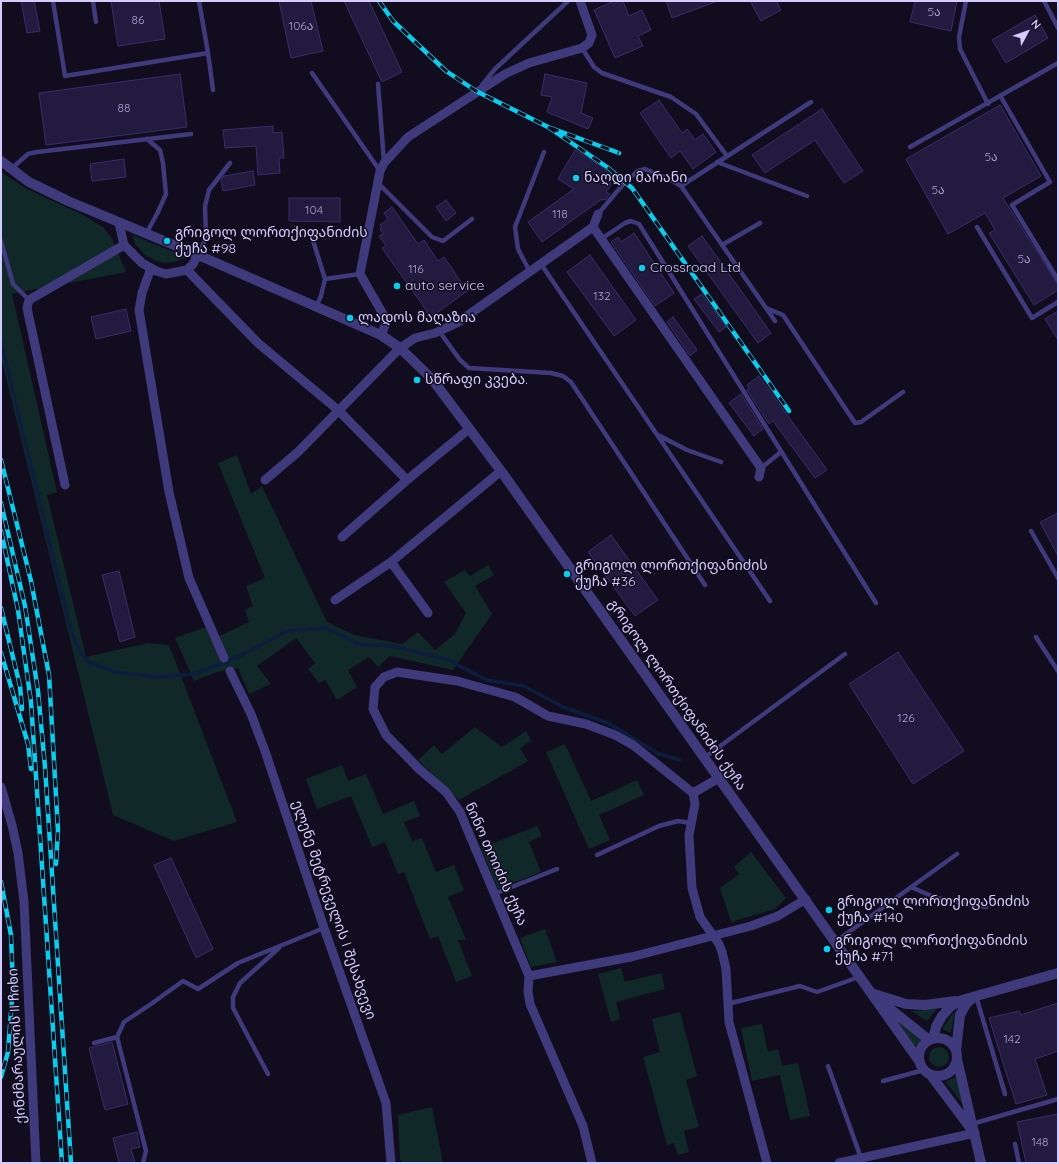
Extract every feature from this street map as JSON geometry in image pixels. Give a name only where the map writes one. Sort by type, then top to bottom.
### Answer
[{"type":"street","points":[[381,335],[387,321],[360,274],[382,167],[408,137],[479,89],[505,74],[529,63],[582,48],[588,43],[592,35],[580,1]]},
{"type":"street","name":"გრიგოლ ლორთქიფანიძის ქუჩა","points":[[1,161],[29,182],[68,201],[198,255],[381,335],[400,348],[432,379],[501,471],[704,758],[806,899],[859,977],[925,1069],[974,1128]]},
{"type":"street","points":[[265,480],[287,463],[400,348],[415,338],[439,331],[457,323],[593,228],[598,214]]},
{"type":"street","points":[[119,223],[124,244],[142,263],[150,268],[166,274],[187,270],[193,264],[198,255]]},
{"type":"street","points":[[593,228],[760,472]]},
{"type":"street","points":[[65,485],[27,308],[29,300],[124,244]]},
{"type":"street","points":[[150,268],[142,293],[139,310],[169,492],[189,578],[224,658]]},
{"type":"street","points":[[187,270],[258,343],[338,410],[407,480]]},
{"type":"street","points":[[342,537],[407,480],[469,429]]},
{"type":"street","points":[[335,600],[390,562],[501,471]]},
{"type":"street","points":[[390,562],[428,613]]},
{"type":"street","name":"ელენე მეტრეველის I შესახვევი","points":[[230,671],[251,714],[265,751],[324,928],[386,1103],[391,1163]]},
{"type":"street","name":"ნინო თოიძის ქუჩა","points":[[592,1163],[583,1126],[530,1004],[528,992],[529,976],[460,812],[446,792],[420,769],[386,735],[373,709],[376,687],[384,677],[397,672],[457,681],[515,697],[548,716],[586,724],[608,732],[633,745],[693,793]]},
{"type":"street","points":[[719,778],[693,793],[695,804],[688,834],[692,888],[700,917],[714,936],[722,952],[726,969],[727,1004],[734,1045],[767,1163]]},
{"type":"street","name":"ქინძმარაულის II ჩიხი","points":[[1,787],[17,846],[24,902],[36,1163]]},
{"type":"street","points":[[529,976],[631,957],[751,926],[778,916],[806,899]]},
{"type":"street","points":[[871,993],[900,1003],[925,1005],[944,1004],[1058,972]]},
{"type":"street","name":"გრიგოლ ლორთქიფანიძის ქუჩა","points":[[871,993],[931,1039]]},
{"type":"street","points":[[962,1000],[951,1006],[942,1016],[931,1039],[921,1050],[925,1069],[941,1076],[947,1074],[955,1065],[960,1015],[966,1004],[976,996]]},
{"type":"street","points":[[931,1039],[940,1038],[947,1040],[952,1045],[956,1055]]},
{"type":"street","name":"გრიგოლ ლორთქიფანიძის ქუჩა","points":[[956,1055],[981,1163]]},
{"type":"street","points":[[839,1163],[862,1159],[974,1128]]},
{"type":"lane","points":[[53,1],[65,76],[208,53]]},
{"type":"lane","points":[[93,1],[96,22]]},
{"type":"lane","points":[[199,1],[213,90]]},
{"type":"lane","points":[[479,89],[495,69],[568,1]]},
{"type":"lane","points":[[966,1],[959,37],[960,49],[988,104]]},
{"type":"lane","points":[[1044,1],[1058,28]]},
{"type":"lane","points":[[582,48],[594,67],[602,73],[671,97],[696,114],[727,156]]},
{"type":"lane","points":[[910,147],[1001,97],[1058,63]]},
{"type":"lane","points":[[312,73],[382,167]]},
{"type":"lane","points":[[378,84],[382,167]]},
{"type":"lane","points":[[1001,97],[1050,182],[1012,205],[1058,280]]},
{"type":"lane","points":[[681,186],[812,102]]},
{"type":"lane","points":[[11,169],[28,154],[32,153],[191,134]]},
{"type":"lane","points":[[146,234],[166,194],[166,183],[160,150],[147,139]]},
{"type":"lane","points":[[530,272],[518,249],[515,227],[544,152]]},
{"type":"lane","points":[[717,162],[807,196]]},
{"type":"lane","points":[[198,255],[206,238],[205,206],[208,190],[230,163]]},
{"type":"lane","points":[[598,214],[625,182],[638,171],[645,169],[681,186],[775,321]]},
{"type":"lane","points":[[378,183],[432,237],[443,241],[472,219]]},
{"type":"lane","points":[[601,239],[625,223],[631,221],[639,224],[876,603]]},
{"type":"lane","points":[[722,245],[760,223]]},
{"type":"lane","points":[[977,226],[1032,318],[1058,302]]},
{"type":"lane","points":[[311,234],[325,280],[322,296],[316,307]]},
{"type":"lane","points":[[1,241],[13,284],[29,300]]},
{"type":"lane","points":[[541,264],[770,601]]},
{"type":"lane","points":[[325,280],[360,274]]},
{"type":"lane","points":[[766,308],[783,315],[855,422],[861,422],[904,392]]},
{"type":"lane","points":[[439,331],[460,360],[469,368],[551,373],[563,376],[571,382],[705,585]]},
{"type":"lane","points":[[657,434],[687,450],[721,462]]},
{"type":"lane","points":[[760,472],[782,452]]},
{"type":"lane","points":[[1031,531],[1058,578]]},
{"type":"lane","points":[[1036,637],[1058,671]]},
{"type":"lane","points":[[704,758],[845,654]]},
{"type":"lane","points":[[597,855],[659,826],[678,821],[691,823]]},
{"type":"lane","points":[[835,942],[957,854]]},
{"type":"lane","points":[[494,894],[556,869]]},
{"type":"lane","points":[[911,887],[936,898],[986,907]]},
{"type":"lane","points":[[143,1163],[146,1151],[117,1037],[124,1022],[183,981],[198,989],[238,963],[324,928]]},
{"type":"lane","points":[[268,1074],[233,1008],[233,997],[240,983],[282,946]]},
{"type":"lane","points":[[727,1004],[800,986],[817,992],[859,977]]},
{"type":"lane","points":[[976,996],[1005,1094]]},
{"type":"lane","points":[[94,1044],[117,1037]]},
{"type":"lane","points":[[828,1066],[862,1159]]},
{"type":"lane","points":[[883,1081],[925,1069]]},
{"type":"lane","points":[[974,1128],[1058,1099]]},
{"type":"lane","points":[[1015,1144],[1019,1163]]},
{"type":"green space","points":[[1,172],[25,188],[85,216],[104,228],[112,239],[126,272],[12,294],[57,492],[47,495],[86,657],[148,643],[169,645],[237,822],[174,841],[113,815],[1,357]]},
{"type":"green space","points":[[132,235],[186,257],[175,262],[165,263],[156,261],[145,255],[135,244]]},
{"type":"green space","points":[[237,455],[251,494],[262,486],[327,622],[354,635],[402,644],[418,632],[435,650],[455,634],[466,613],[444,582],[465,570],[470,576],[488,565],[494,575],[475,586],[492,614],[453,670],[390,656],[378,667],[369,657],[348,670],[357,687],[337,700],[325,680],[319,683],[308,669],[315,663],[296,638],[257,666],[271,684],[249,694],[238,668],[217,672],[194,681],[175,638],[206,627],[211,640],[249,622],[245,610],[253,606],[246,586],[265,578],[218,463]]},
{"type":"green space","points":[[475,727],[502,747],[526,731],[531,741],[520,748],[528,761],[459,800],[418,760],[434,745],[442,754]]},
{"type":"green space","points":[[565,744],[591,801],[637,780],[644,795],[599,815],[610,840],[589,849],[546,752]]},
{"type":"green space","points":[[342,765],[348,781],[366,774],[383,814],[414,801],[420,816],[404,822],[412,841],[422,838],[436,872],[454,865],[464,890],[448,897],[466,940],[458,940],[472,976],[456,982],[438,936],[430,939],[404,872],[398,874],[385,842],[372,847],[351,796],[317,809],[306,779]]},
{"type":"green space","points":[[537,826],[542,836],[529,842],[541,872],[498,889],[481,848]]},
{"type":"green space","points":[[751,852],[786,898],[775,909],[731,922],[720,888],[739,874],[734,867]]},
{"type":"green space","points":[[545,929],[557,962],[531,967],[520,938]]},
{"type":"green space","points":[[621,968],[625,982],[661,973],[665,989],[616,1002],[620,1019],[611,1022],[598,974]]},
{"type":"green space","points":[[937,1009],[927,1021],[911,1011]]},
{"type":"green space","points":[[955,1010],[951,1033],[942,1029]]},
{"type":"green space","points":[[680,1012],[697,1076],[686,1080],[699,1127],[684,1131],[689,1152],[678,1155],[674,1143],[667,1145],[643,1057],[660,1052],[652,1019]]},
{"type":"green space","points":[[894,1018],[921,1040],[915,1047]]},
{"type":"green space","points":[[762,1024],[768,1052],[778,1049],[782,1066],[798,1063],[810,1116],[790,1120],[780,1075],[752,1081],[741,1028]]},
{"type":"green space","points":[[939,1047],[946,1050],[949,1057],[946,1064],[939,1067],[932,1064],[929,1057],[932,1050]]},
{"type":"green space","points":[[956,1076],[965,1107],[946,1082]]},
{"type":"green space","points":[[432,1107],[443,1163],[403,1163],[400,1159],[398,1115]]},
{"type":"building","points":[[21,1],[34,1],[40,31],[27,33]]},
{"type":"building","points":[[111,1],[159,1],[165,39],[118,46]]},
{"type":"building","points":[[279,1],[311,1],[323,51],[291,58]]},
{"type":"building","points":[[344,1],[369,1],[402,72],[382,82]]},
{"type":"building","points":[[614,1],[623,1],[629,16],[642,10],[651,30],[638,36],[643,46],[615,58],[594,10]]},
{"type":"building","points":[[666,1],[715,1],[715,2],[672,18]]},
{"type":"building","points":[[750,1],[776,1],[781,10],[761,21]]},
{"type":"building","points":[[915,1],[957,1],[951,31],[910,22]]},
{"type":"building","points":[[1035,15],[1048,38],[1006,63],[992,40]]},
{"type":"building","points":[[180,74],[187,127],[46,145],[39,93]]},
{"type":"building","points":[[545,74],[587,83],[581,113],[593,118],[588,129],[547,112],[552,97],[541,95]]},
{"type":"building","points":[[659,100],[682,133],[687,129],[695,140],[703,134],[716,152],[693,169],[680,151],[671,158],[640,113]]},
{"type":"building","points":[[1000,105],[1041,176],[1003,198],[1058,285],[1058,290],[1034,305],[989,233],[995,230],[985,213],[948,234],[906,159]]},
{"type":"building","points":[[822,109],[863,171],[844,183],[815,140],[765,173],[752,155]]},
{"type":"building","points":[[273,126],[273,133],[282,132],[284,158],[279,158],[280,173],[258,175],[256,146],[225,148],[223,130]]},
{"type":"building","points":[[575,150],[601,166],[608,173],[611,185],[606,192],[610,194],[605,200],[602,199],[542,242],[528,222],[574,189],[558,179]]},
{"type":"building","points":[[124,159],[126,177],[92,181],[90,164]]},
{"type":"building","points":[[253,171],[255,185],[223,191],[221,180],[224,176]]},
{"type":"building","points":[[289,198],[340,198],[340,222],[289,221]]},
{"type":"building","points":[[446,200],[456,213],[446,221],[436,207]]},
{"type":"building","points":[[392,207],[418,244],[424,240],[438,261],[444,257],[467,291],[431,317],[382,248],[386,245],[379,236],[383,234],[380,229],[382,228],[380,225],[388,219],[384,213]]},
{"type":"building","name":"Crossroad Ltd","points":[[634,233],[674,293],[655,306],[611,242],[618,237],[621,242]]},
{"type":"building","points":[[702,236],[771,333],[758,343],[688,246]]},
{"type":"building","points":[[590,255],[636,320],[614,336],[567,272]]},
{"type":"building","points":[[702,294],[726,327],[719,332],[694,299]]},
{"type":"building","points":[[126,309],[131,331],[96,339],[91,317]]},
{"type":"building","points":[[1058,311],[1058,340],[1045,319]]},
{"type":"building","points":[[673,317],[697,350],[690,356],[667,322]]},
{"type":"building","points":[[759,376],[827,470],[815,478],[773,421],[769,424],[747,390],[749,388],[747,385]]},
{"type":"building","points":[[741,394],[763,429],[754,436],[729,403]]},
{"type":"building","points":[[1058,513],[1058,556],[1040,522]]},
{"type":"building","points":[[611,535],[658,600],[635,616],[588,552]]},
{"type":"building","points":[[119,571],[135,637],[120,642],[102,575]]},
{"type":"building","points":[[898,652],[964,751],[913,784],[849,684]]},
{"type":"building","points":[[171,858],[213,949],[196,958],[154,865]]},
{"type":"building","points":[[1058,1003],[1058,1051],[1035,1059],[1047,1095],[1016,1104],[989,1018],[1019,1011],[1021,1015]]},
{"type":"building","points":[[112,1042],[128,1104],[105,1110],[89,1048]]},
{"type":"building","points":[[1058,1114],[1058,1163],[1026,1163],[1017,1122]]},
{"type":"building","points":[[137,1132],[140,1147],[131,1149],[135,1163],[119,1163],[113,1138]]},
{"type":"waterway","points":[[1,342],[70,627],[79,651],[89,662],[115,672],[156,677],[195,674],[238,657],[287,631],[326,628],[359,644],[393,646],[449,660],[486,680],[524,686],[563,707],[610,724],[659,754],[680,760]]},
{"type":"railway","points":[[379,1],[393,21],[446,71],[476,91],[548,127],[619,153]]},
{"type":"railway","points":[[548,127],[607,167],[632,188],[789,411]]},
{"type":"railway","points":[[1,460],[31,581],[49,675],[58,831],[56,864]]},
{"type":"railway","points":[[1,503],[25,606],[38,691],[45,767],[71,1163]]},
{"type":"railway","points":[[1,531],[18,610],[31,702],[62,1163]]},
{"type":"railway","points":[[1,608],[20,686],[22,709]]},
{"type":"railway","points":[[1,653],[28,744],[31,769]]},
{"type":"railway","points":[[1,882],[11,935],[13,986],[8,1052],[1,1077]]},
{"type":"place","name":"ნაღდი მარანი","points":[[576,178]]},
{"type":"place","name":"გრიგოლ ლორთქიფანიძის ქუჩა #98","points":[[167,241]]},
{"type":"place","name":"Crossroad Ltd","points":[[642,268]]},
{"type":"place","name":"auto service","points":[[397,286]]},
{"type":"place","name":"ლადოს მაღაზია","points":[[350,318]]},
{"type":"place","name":"სწრაფი კვება.","points":[[417,380]]},
{"type":"place","name":"გრიგოლ ლორთქიფანიძის ქუჩა #36","points":[[567,574]]},
{"type":"place","name":"გრიგოლ ლორთქიფანიძის ქუჩა #140","points":[[829,910]]},
{"type":"place","name":"გრიგოლ ლორთქიფანიძის ქუჩა #71","points":[[827,949]]}]
